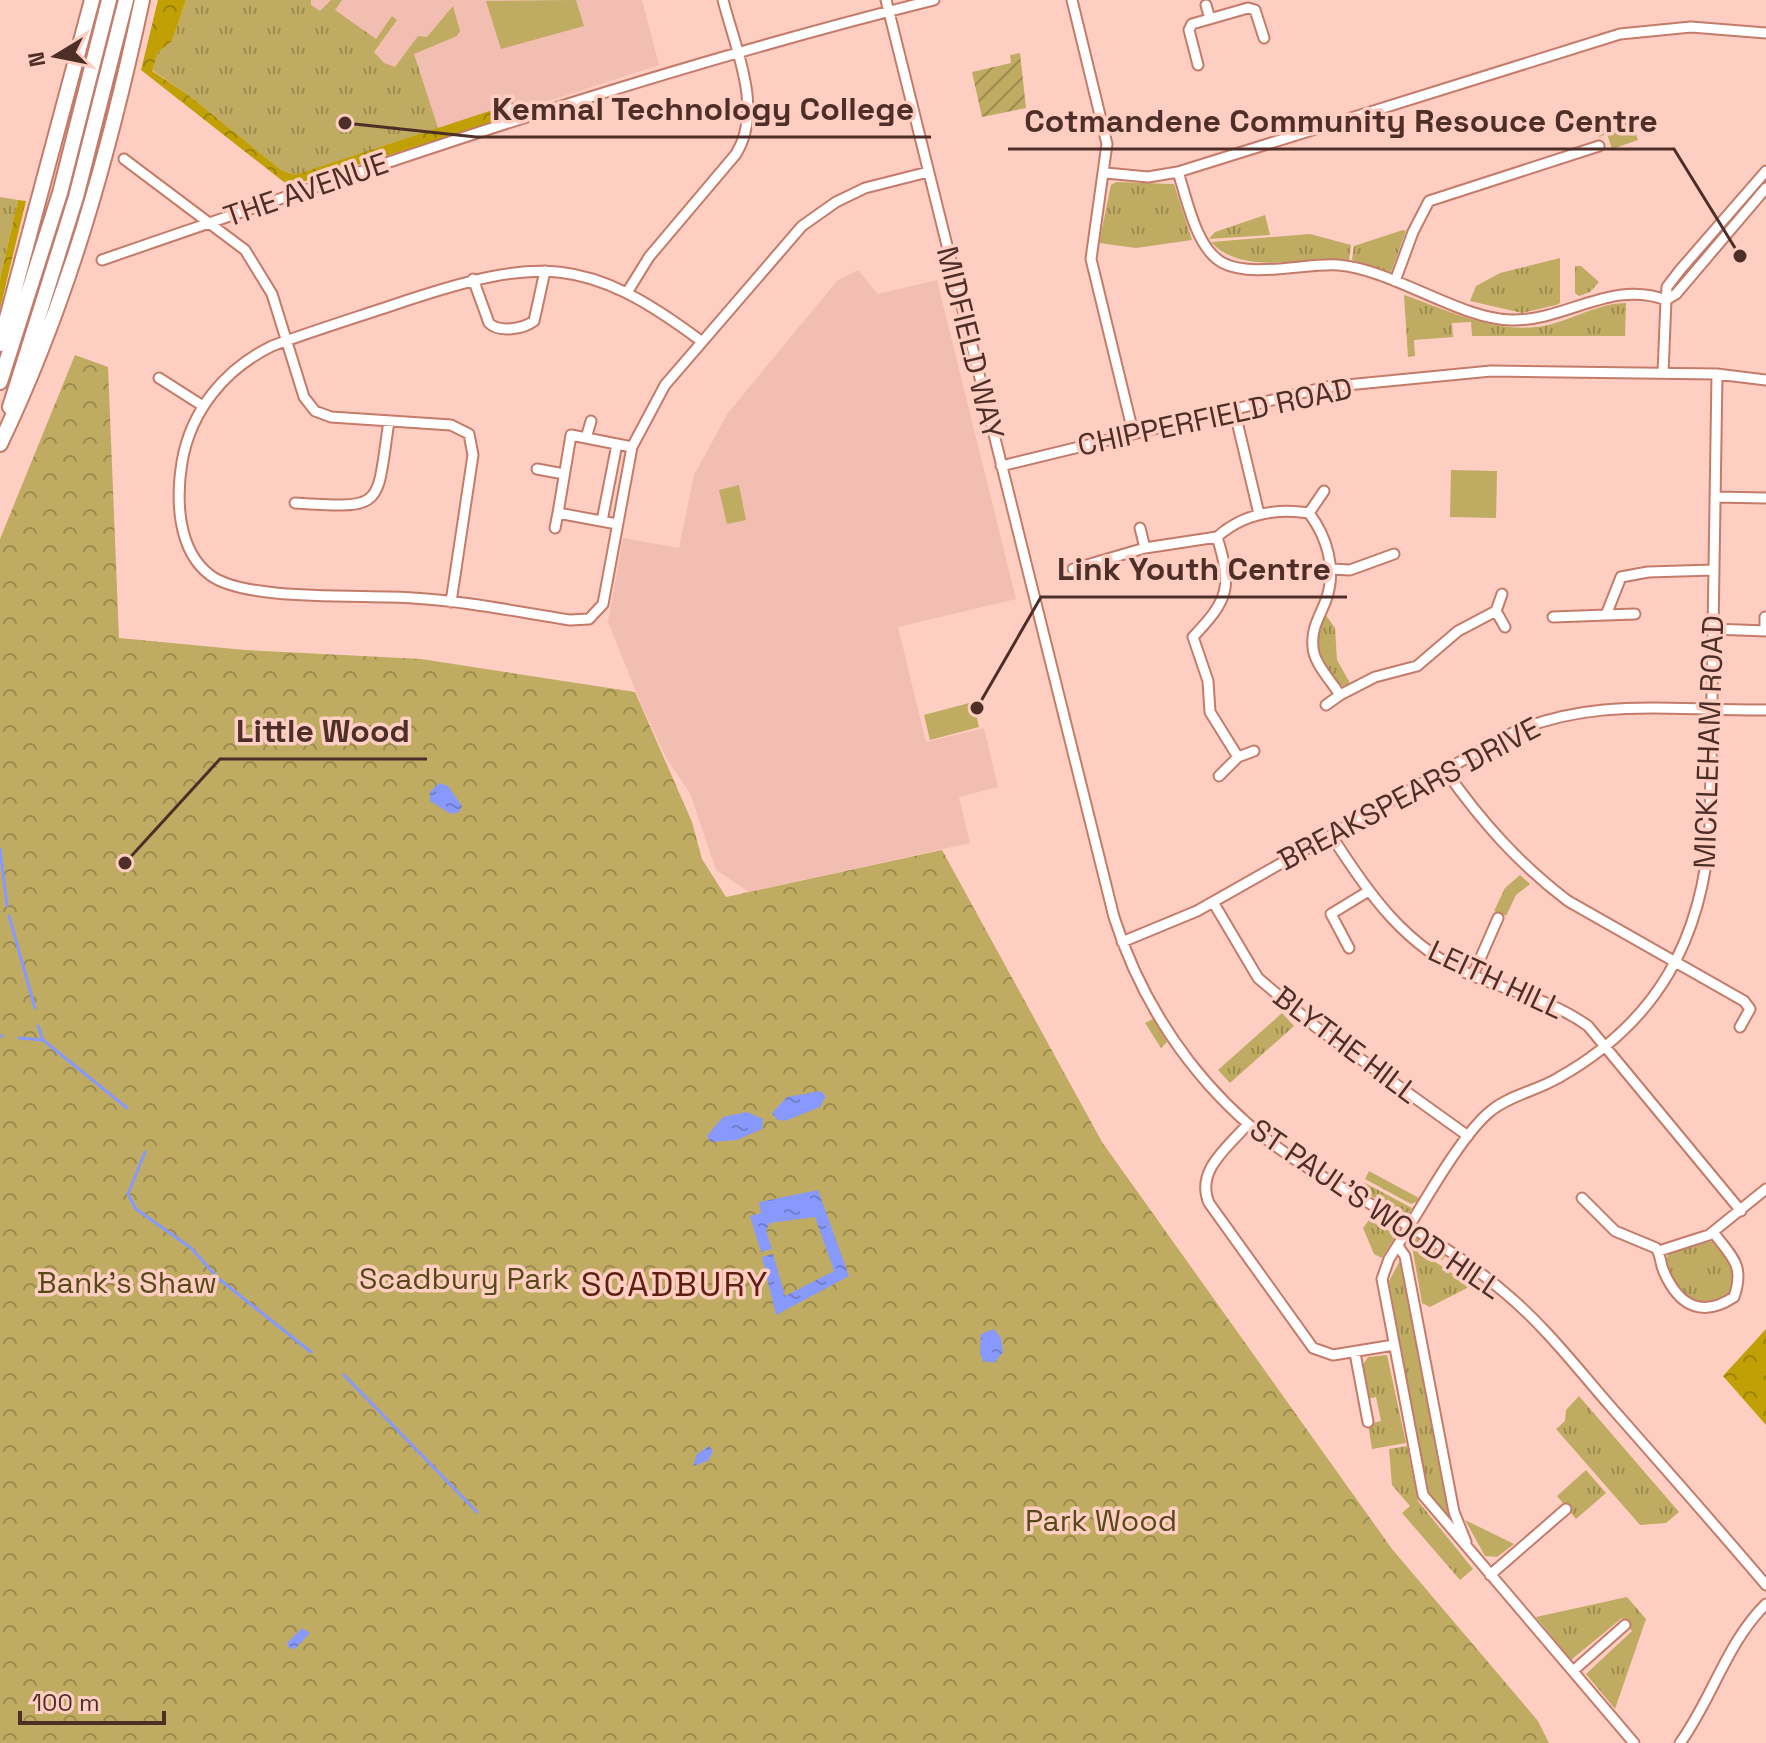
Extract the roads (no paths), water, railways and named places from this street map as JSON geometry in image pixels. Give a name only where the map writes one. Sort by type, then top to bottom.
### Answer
[{"type":"highway","points":[[0,344],[92,0]]},
{"type":"highway","points":[[0,382],[60,193],[109,0]]},
{"type":"highway","points":[[0,444],[76,197],[126,0]]},
{"type":"highway","points":[[0,444],[29,382],[80,247],[117,118],[142,0]]},
{"type":"street","points":[[628,291],[649,257],[736,154],[745,136],[748,101],[723,0]]},
{"type":"street","name":"MIDFIELD WAY","points":[[886,0],[1055,686]]},
{"type":"street","name":"THE AVENUE","points":[[102,260],[511,121],[736,51],[934,0]]},
{"type":"street","points":[[1072,0],[1105,129],[1106,173],[1091,244],[1091,259],[1133,432]]},
{"type":"street","points":[[1206,5],[1210,19]]},
{"type":"street","points":[[1198,65],[1189,30],[1192,24],[1248,8],[1255,10],[1264,38]]},
{"type":"street","points":[[1106,173],[1148,177],[1178,172],[1595,40],[1668,28],[1766,33]]},
{"type":"street","points":[[507,105],[511,121]]},
{"type":"street","points":[[1395,281],[1413,232],[1429,201],[1599,146]]},
{"type":"street","points":[[124,159],[212,222],[245,250],[272,294],[304,397],[315,411],[331,417],[451,425],[469,434],[473,444],[451,602]]},
{"type":"street","points":[[1663,373],[1667,287],[1766,171]]},
{"type":"street","points":[[701,341],[628,291],[590,278],[545,271],[512,272],[473,279],[287,341],[240,365],[203,406],[187,442],[180,496],[184,536],[194,558],[207,573],[226,584],[247,589],[451,602],[579,621],[601,610],[632,447],[655,401],[701,341],[780,248],[819,213],[865,188],[928,172]]},
{"type":"street","points":[[1178,172],[1204,241],[1223,264],[1245,269],[1340,265],[1510,321],[1551,316],[1617,294],[1653,295],[1666,300]]},
{"type":"street","points":[[1666,300],[1676,294],[1766,188]]},
{"type":"street","points":[[473,279],[489,323],[500,329],[526,326],[534,321],[545,271]]},
{"type":"street","name":"CHIPPERFIELD ROAD","points":[[1001,466],[1326,387],[1491,371],[1717,374],[1766,380]]},
{"type":"street","name":"MICKLEHAM ROAD","points":[[1634,1743],[1423,1495],[1382,1279],[1385,1266],[1468,1136],[1493,1109],[1558,1078],[1607,1045],[1654,998],[1677,962],[1701,901],[1707,874],[1712,710],[1717,374]]},
{"type":"street","points":[[159,378],[203,406]]},
{"type":"street","points":[[1234,409],[1259,514]]},
{"type":"street","points":[[295,503],[354,506],[373,497],[380,482],[389,421]]},
{"type":"street","points":[[586,438],[591,421]]},
{"type":"street","points":[[555,528],[571,435],[632,447]]},
{"type":"street","points":[[602,521],[617,444]]},
{"type":"street","points":[[537,469],[564,474]]},
{"type":"street","points":[[1309,513],[1324,491]]},
{"type":"street","points":[[1715,497],[1766,498]]},
{"type":"street","points":[[1073,569],[1145,548],[1217,537],[1231,525],[1259,514],[1287,510],[1309,513],[1324,533],[1331,569],[1327,598],[1315,623],[1312,650],[1340,695]]},
{"type":"street","points":[[558,513],[617,524]]},
{"type":"street","points":[[1140,528],[1145,548]]},
{"type":"street","points":[[1217,537],[1226,566],[1222,606],[1193,637],[1208,681],[1210,712],[1238,757]]},
{"type":"street","points":[[1331,569],[1350,570],[1394,554]]},
{"type":"street","points":[[1606,615],[1621,577],[1648,572],[1714,570]]},
{"type":"street","points":[[1326,705],[1375,677],[1417,666],[1458,631],[1496,611],[1502,594]]},
{"type":"street","points":[[1496,611],[1505,627]]},
{"type":"street","points":[[1553,617],[1635,614]]},
{"type":"street","points":[[1713,629],[1766,630],[1765,617]]},
{"type":"street","name":"ST PAUL'S WOOD HILL","points":[[1055,686],[1122,942],[1137,979],[1170,1036],[1203,1079],[1248,1124],[1309,1168],[1412,1226],[1505,1292],[1549,1336],[1766,1585]]},
{"type":"street","name":"BREAKSPEARS DRIVE","points":[[1122,942],[1167,925],[1213,902],[1515,731],[1565,714],[1603,709],[1766,710]]},
{"type":"street","points":[[1219,776],[1238,757],[1254,751]]},
{"type":"street","points":[[1445,770],[1481,822],[1526,868],[1568,901],[1744,1001],[1750,1009],[1740,1027]]},
{"type":"street","name":"LEITH HILL","points":[[1331,835],[1367,892],[1418,943],[1473,975],[1562,1007],[1588,1026],[1607,1045],[1741,1211]]},
{"type":"street","points":[[1349,948],[1331,914],[1367,892]]},
{"type":"street","name":"BLYTHE HILL","points":[[1213,902],[1258,978],[1316,1027],[1468,1136]]},
{"type":"street","points":[[1473,975],[1498,918]]},
{"type":"street","points":[[1248,1124],[1206,1172],[1207,1199],[1309,1344],[1328,1355],[1394,1345]]},
{"type":"street","points":[[1582,1198],[1615,1231],[1659,1251],[1693,1242],[1713,1232],[1766,1189]]},
{"type":"street","points":[[1659,1251],[1665,1275],[1683,1300],[1700,1309],[1711,1309],[1734,1297],[1740,1278],[1733,1259],[1713,1232]]},
{"type":"street","points":[[1398,1246],[1405,1256],[1454,1512],[1471,1552]]},
{"type":"street","points":[[1355,1353],[1368,1422]]},
{"type":"street","points":[[1490,1575],[1566,1509]]},
{"type":"street","points":[[1680,1743],[1695,1723],[1743,1630],[1766,1604]]},
{"type":"street","points":[[1573,1671],[1625,1625]]},
{"type":"water","points":[[439,783],[448,786],[462,806],[459,812],[451,814],[430,801],[430,792]]},
{"type":"water","points":[[820,1091],[826,1096],[820,1107],[785,1121],[776,1119],[772,1113],[787,1097]]},
{"type":"water","points":[[747,1112],[763,1119],[762,1129],[737,1140],[711,1142],[707,1136],[723,1117]]},
{"type":"water","points":[[818,1190],[849,1276],[776,1315],[762,1257],[773,1254],[785,1296],[834,1271],[815,1217],[770,1223],[766,1230],[772,1249],[761,1252],[750,1216],[761,1213],[759,1202]]},
{"type":"water","points":[[994,1329],[1001,1338],[1003,1352],[994,1363],[983,1361],[980,1353],[981,1334]]},
{"type":"water","points":[[709,1446],[713,1451],[708,1461],[693,1466],[697,1454]]},
{"type":"water","points":[[302,1628],[310,1633],[295,1649],[289,1648],[287,1643]]},
{"type":"waterway","points":[[0,849],[7,906]]},
{"type":"waterway","points":[[9,916],[35,1008]]},
{"type":"waterway","points":[[38,1026],[43,1040],[127,1108]]},
{"type":"waterway","points":[[19,1038],[43,1040]]},
{"type":"waterway","points":[[145,1152],[128,1194],[136,1209],[191,1248],[219,1279],[311,1352]]},
{"type":"waterway","points":[[344,1375],[477,1512]]},
{"type":"place","name":"Kemnal Technology College","points":[[345,123]]},
{"type":"place","name":"Cotmandene Community Resouce Centre","points":[[1740,256]]},
{"type":"place","name":"Link Youth Centre","points":[[977,708]]},
{"type":"place","name":"Little Wood","points":[[125,863]]},
{"type":"district","name":"SCADBURY","points":[[675,1284]]},
{"type":"park label","name":"Scadbury Park","points":[[464,1279]]},
{"type":"park label","name":"Bank's Shaw","points":[[127,1283]]},
{"type":"park label","name":"Park Wood","points":[[1101,1521]]}]
